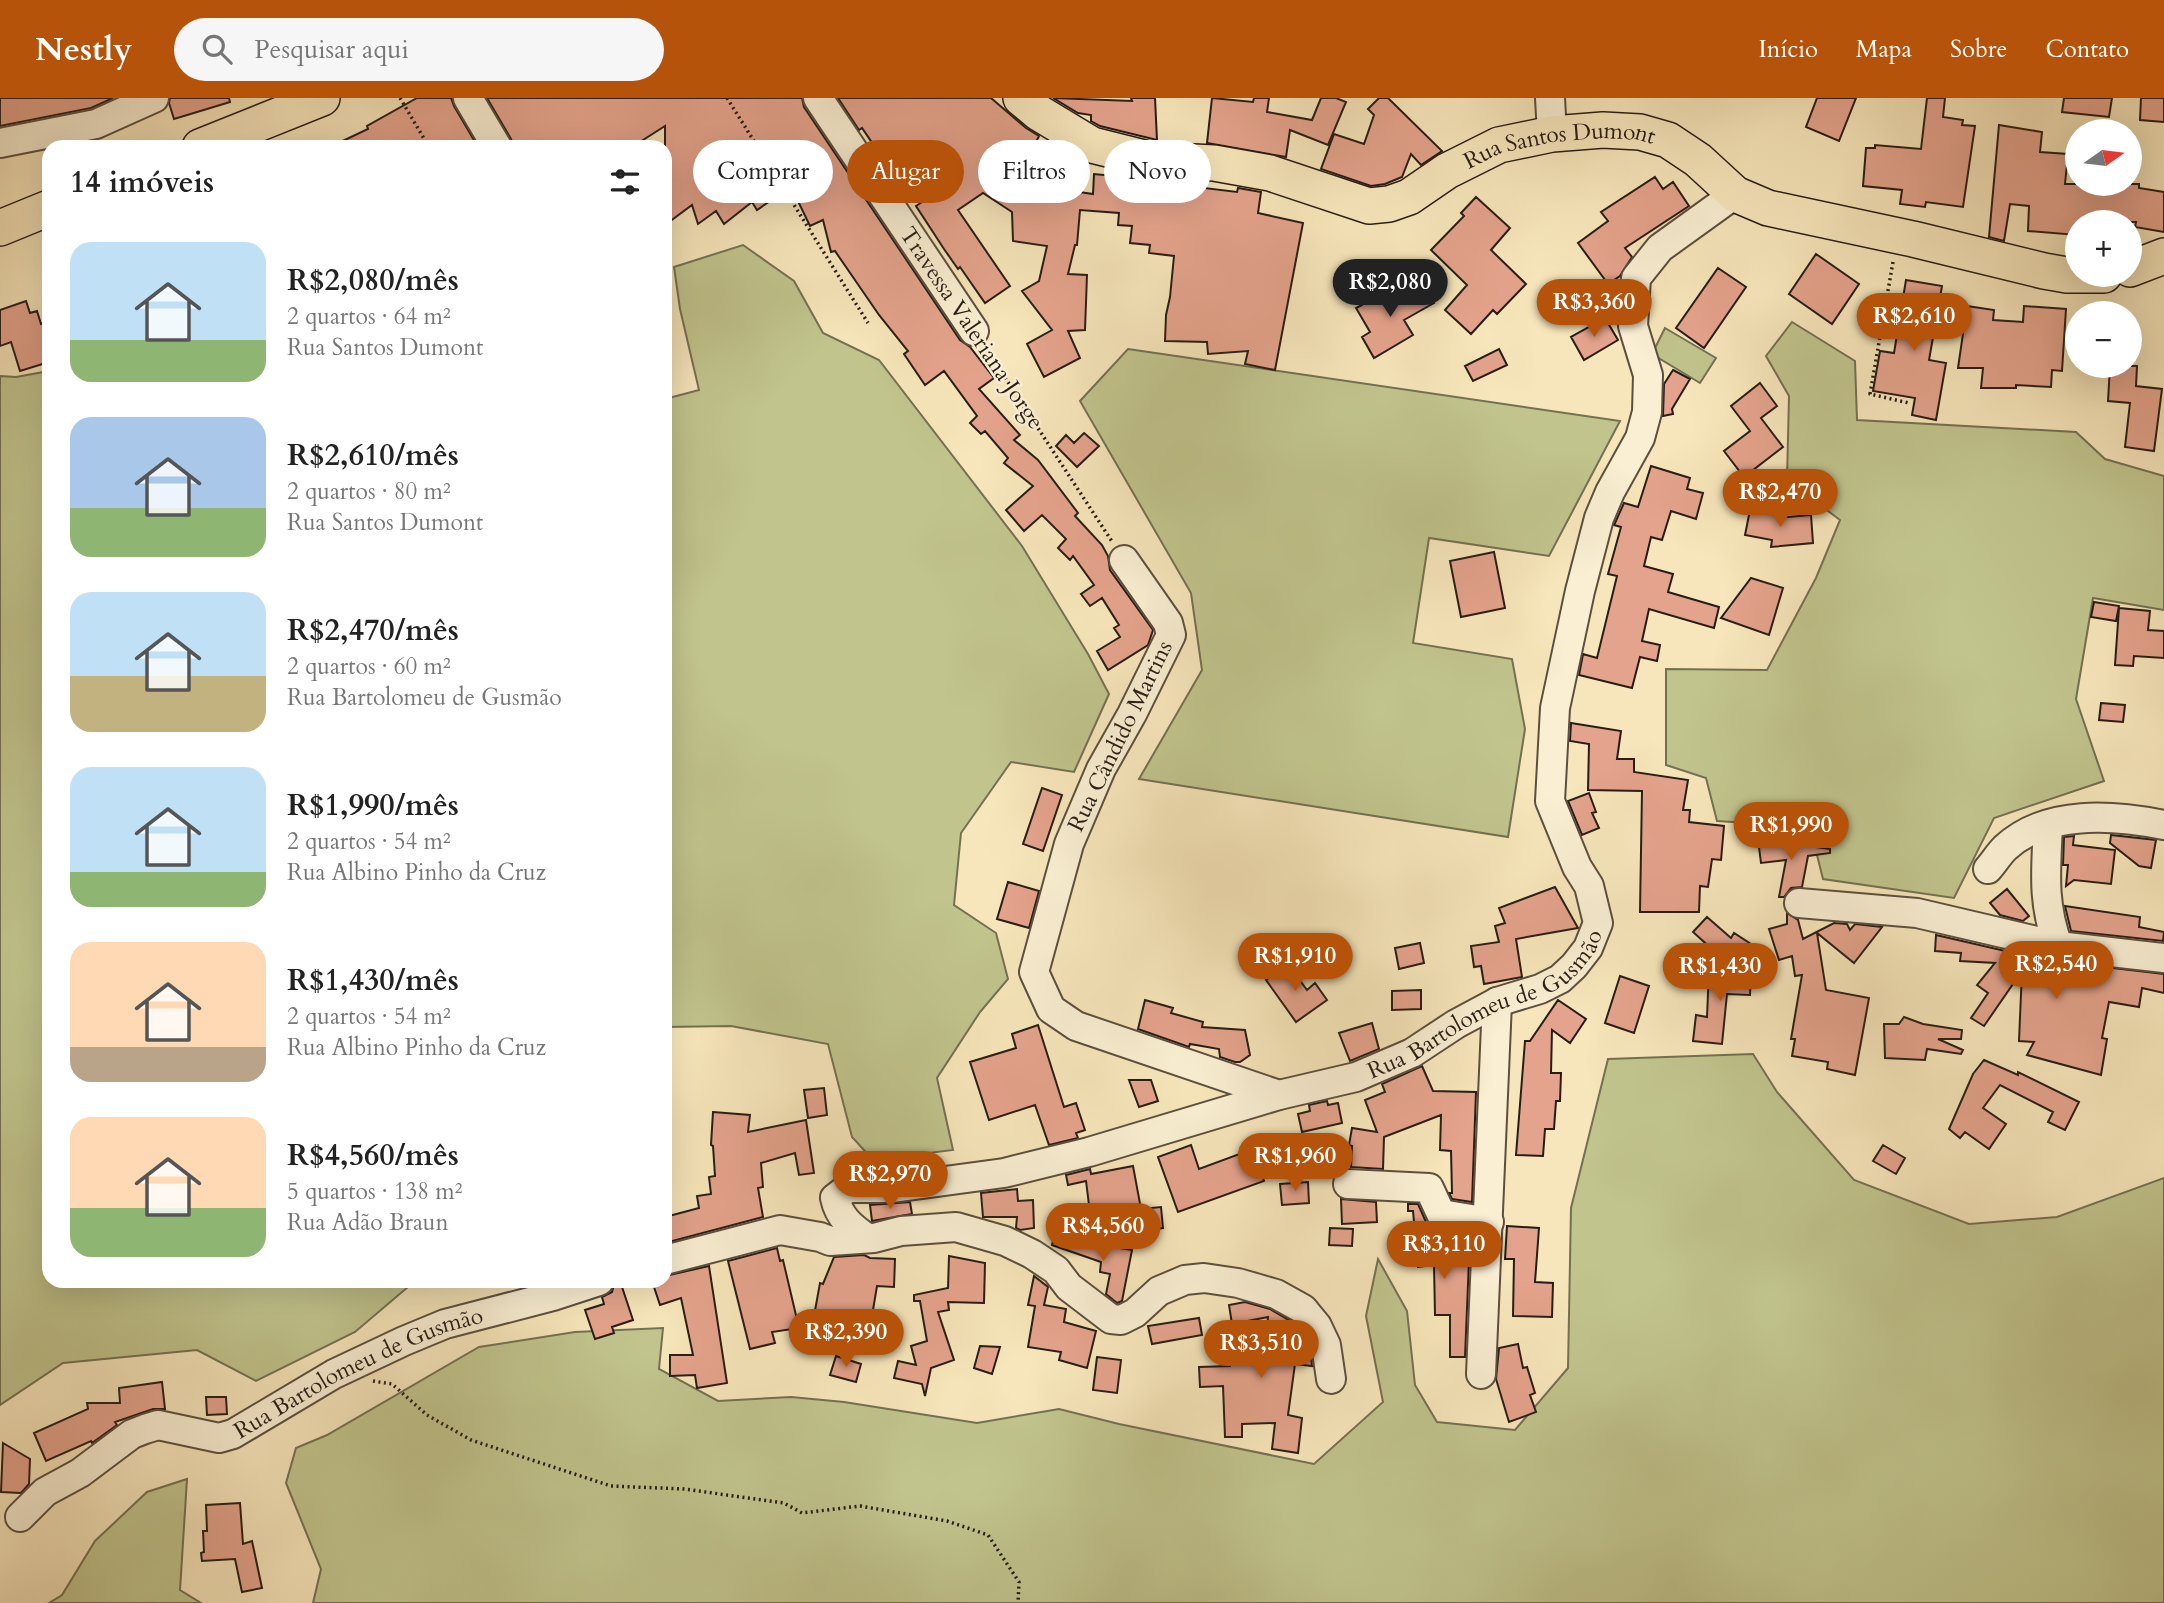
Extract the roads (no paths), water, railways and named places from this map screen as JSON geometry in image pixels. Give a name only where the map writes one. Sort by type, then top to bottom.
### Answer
[{"type":"main road","name":"Rua Santos Dumont","points":[[1021,98],[1039,113],[1092,145],[1152,160],[1214,163],[1270,173],[1369,206],[1389,205],[1409,197],[1447,172],[1499,145],[1552,134],[1640,132],[1668,140],[1698,160],[1735,194],[1768,208],[2065,275]]},
{"type":"main road","points":[[216,140],[310,100]]},
{"type":"main road","points":[[0,228],[42,211]]},
{"type":"main road","points":[[2142,264],[2164,256]]},
{"type":"street","points":[[0,143],[96,124],[154,98]]},
{"type":"street","points":[[468,98],[493,140]]},
{"type":"street","name":"Travessa Valeriana Jorge","points":[[818,98],[974,331]]},
{"type":"street","points":[[1550,98],[1552,134]]},
{"type":"street","name":"Rua Bartolomeu de Gusmão","points":[[867,1238],[849,1225],[838,1212],[835,1198],[848,1188],[893,1188],[1003,1173],[1089,1152],[1279,1095],[1356,1076],[1412,1053],[1497,1002],[1540,989],[1560,979],[1574,966],[1588,947],[1598,923],[1589,886],[1577,867],[1550,801],[1555,708],[1580,591],[1600,518],[1610,492],[1640,438],[1647,412],[1648,375],[1633,326],[1636,278],[1660,248],[1735,194]]},
{"type":"street","name":"Rua Cândido Martins","points":[[1124,560],[1168,623],[1171,635],[1132,714],[1101,768],[1069,844],[1034,972],[1051,1009],[1076,1026],[1279,1095]]},
{"type":"street","points":[[1988,869],[2005,848],[2025,834],[2048,825],[2073,819],[2097,818],[2135,819],[2164,825]]},
{"type":"street","points":[[2048,825],[2045,886],[2048,918],[2057,946]]},
{"type":"street","points":[[1800,902],[1917,913],[2057,946],[2164,958]]},
{"type":"street","points":[[1481,1374],[1497,1002]]},
{"type":"street","points":[[1348,1184],[1429,1188],[1441,1214],[1489,1222]]},
{"type":"street","points":[[672,1258],[780,1230],[830,1241],[956,1227],[1005,1241],[1032,1254],[1056,1270],[1069,1287],[1111,1319],[1122,1320],[1135,1313],[1159,1291],[1185,1280],[1204,1278],[1238,1283],[1276,1294],[1303,1310],[1317,1326],[1326,1345],[1331,1378]]},
{"type":"street","name":"Rua Bartolomeu de Gusmão","points":[[20,1517],[45,1492],[80,1473],[132,1434],[158,1425],[219,1438],[233,1434],[334,1374],[444,1324],[578,1288]]}]
